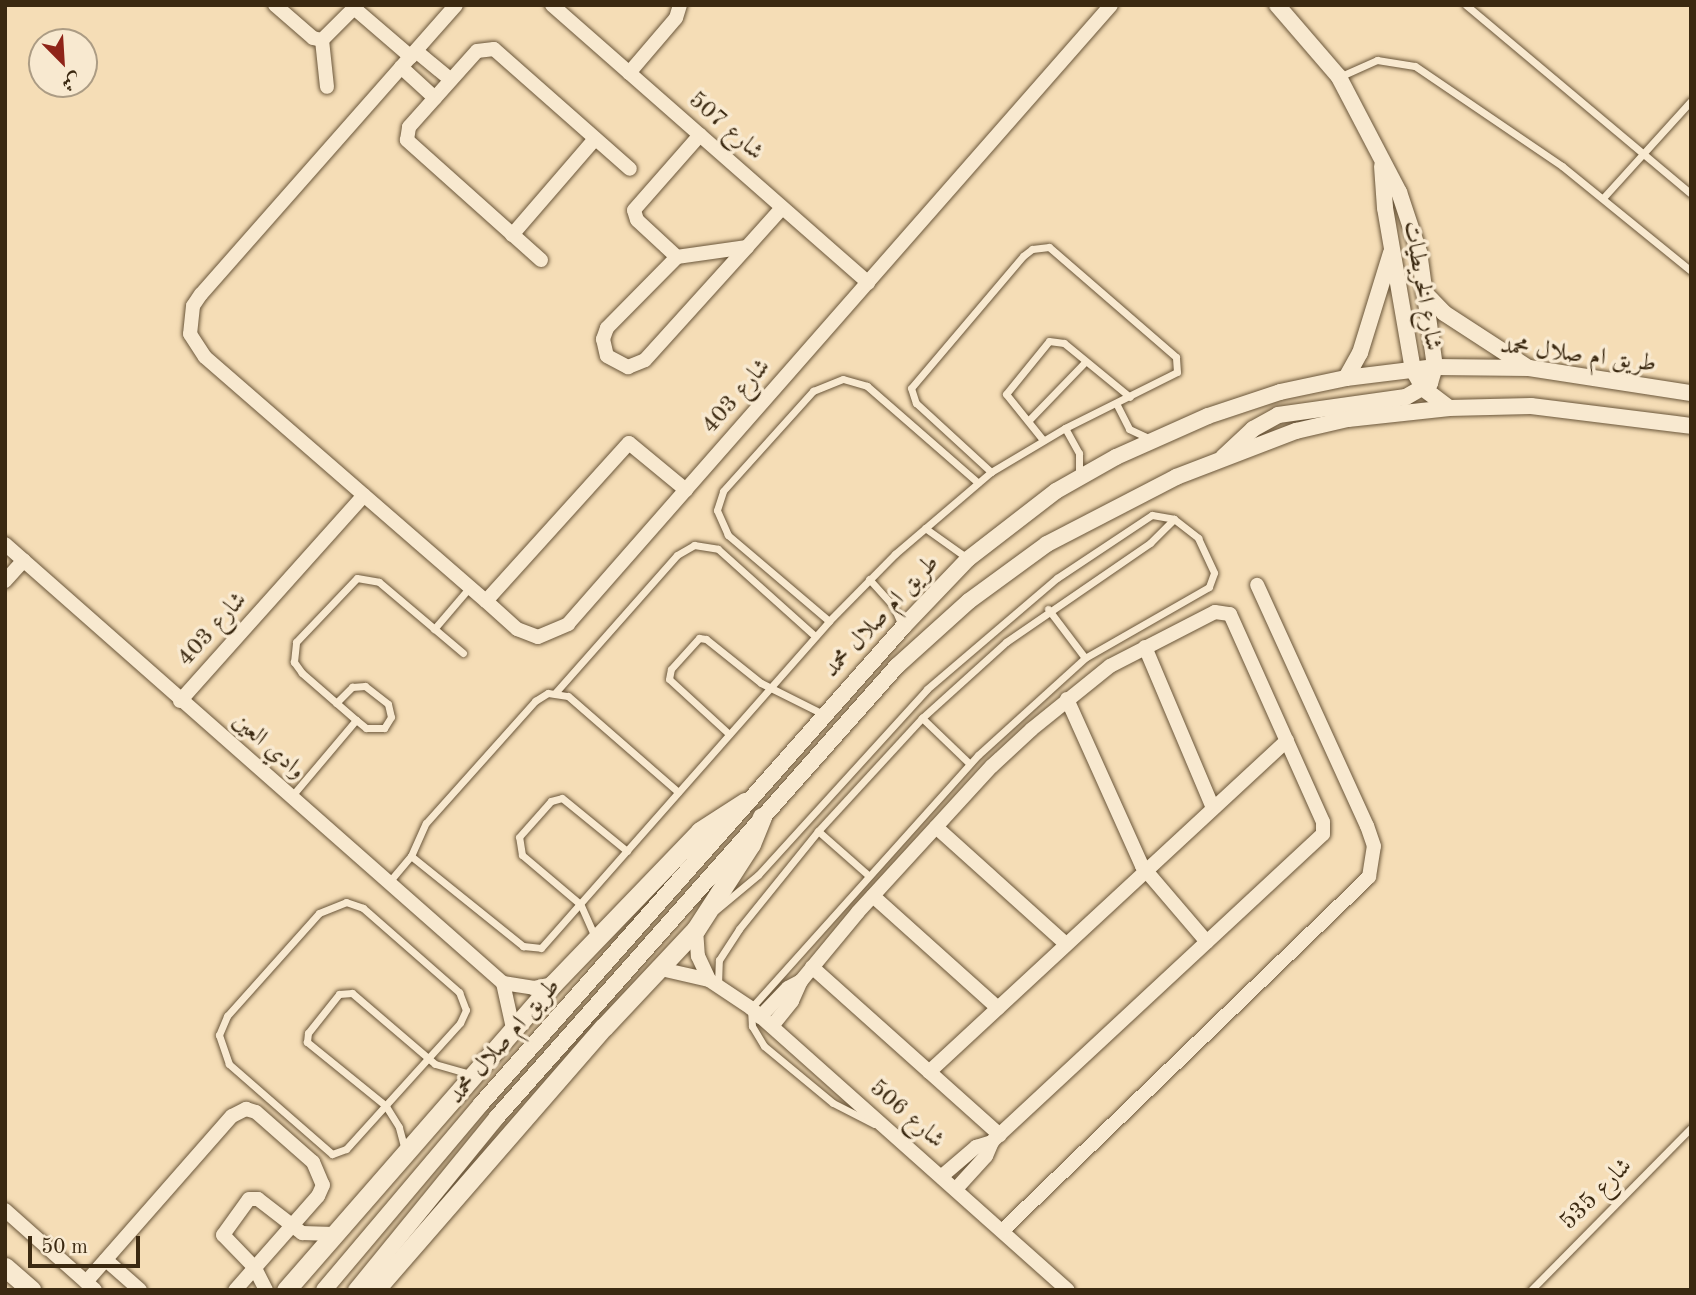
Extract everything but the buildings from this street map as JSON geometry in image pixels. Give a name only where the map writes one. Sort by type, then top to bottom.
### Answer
[{"type":"main road","points":[[286,1290],[553,984],[700,831],[745,802]]},
{"type":"main road","points":[[375,1290],[595,1037],[661,969],[700,923],[751,844],[762,817]]},
{"type":"main road","points":[[5,1267],[31,1290]]},
{"type":"street","points":[[275,5],[313,38],[322,40]]},
{"type":"street","name":"شارع 403","points":[[456,5],[201,294],[189,320],[190,334],[205,357],[527,634],[559,632],[1111,5]]},
{"type":"street","points":[[629,73],[676,18],[680,5]]},
{"type":"street","name":"شارع الخريطيات","points":[[1277,5],[1339,77],[1382,156],[1413,232],[1435,368]]},
{"type":"street","points":[[322,40],[356,7],[409,58],[435,98]]},
{"type":"street","name":"شارع 507","points":[[562,8],[629,73],[868,283]]},
{"type":"street","points":[[322,40],[327,86]]},
{"type":"street","points":[[541,260],[407,140],[407,131],[477,51],[490,47],[630,169]]},
{"type":"street","points":[[409,58],[450,80]]},
{"type":"street","points":[[677,257],[637,220],[634,210],[700,135]]},
{"type":"street","points":[[512,235],[595,139]]},
{"type":"street","name":"شارع الخريطيات","points":[[1382,156],[1392,251],[1413,370],[1424,388],[1449,408]]},
{"type":"street","points":[[747,247],[677,257],[607,328],[605,351],[617,364],[628,367],[645,360],[747,247],[782,208]]},
{"type":"street","points":[[1346,378],[1360,353],[1392,251]]},
{"type":"street","points":[[1424,292],[1444,313],[1529,368]]},
{"type":"street","points":[[1222,459],[1253,429],[1278,415],[1396,400],[1424,388],[1435,368]]},
{"type":"street","name":"طريق ام صلال محمد","points":[[324,1290],[481,1104],[745,802],[903,627],[968,559],[1079,477],[1154,440],[1255,400],[1346,378],[1435,368],[1529,368],[1691,393]]},
{"type":"street","name":"طريق ام صلال محمد","points":[[356,1290],[497,1117],[897,666],[969,601],[1089,519],[1222,459],[1322,425],[1449,408],[1557,407],[1691,426]]},
{"type":"street","points":[[486,601],[629,443],[685,490]]},
{"type":"street","name":"شارع 403","points":[[180,701],[364,495]]},
{"type":"street","name":"وادي العين","points":[[5,544],[180,701],[503,982]]},
{"type":"street","points":[[5,581],[23,560]]},
{"type":"street","points":[[1002,1231],[1369,877],[1374,846],[1367,826],[1257,585]]},
{"type":"street","points":[[761,1017],[792,1001],[801,981],[812,967],[936,827],[992,766],[1068,699],[1110,666],[1215,612],[1227,612],[1323,822],[1323,834],[996,1139],[986,1156],[956,1189]]},
{"type":"street","points":[[1145,647],[1213,808]]},
{"type":"street","points":[[1068,699],[1146,872],[1208,942]]},
{"type":"street","points":[[929,1072],[1287,740]]},
{"type":"street","points":[[936,827],[1066,944]]},
{"type":"street","points":[[873,896],[998,1008]]},
{"type":"street","points":[[700,923],[698,956],[714,983]]},
{"type":"street","points":[[812,967],[929,1072],[996,1139]]},
{"type":"street","name":"شارع 506","points":[[661,969],[714,983],[761,1017],[1067,1290]]},
{"type":"street","points":[[513,1028],[503,982],[533,988],[553,984]]},
{"type":"street","points":[[5,1210],[91,1286],[106,1260],[241,1110],[256,1112],[321,1172],[321,1191],[235,1290]]},
{"type":"street","points":[[942,1176],[975,1147],[996,1139]]},
{"type":"street","points":[[266,1290],[255,1268],[223,1235],[247,1201],[258,1199],[291,1227],[313,1236],[334,1234]]},
{"type":"street","points":[[106,1260],[140,1290]]},
{"type":"lane","points":[[1466,5],[1691,194]]},
{"type":"lane","points":[[1339,77],[1377,60],[1415,66],[1603,198],[1691,271]]},
{"type":"lane","points":[[1603,198],[1691,101]]},
{"type":"lane","points":[[411,856],[527,948],[544,944],[815,636],[869,579],[925,528],[991,472],[1043,440],[1174,376],[1178,360],[1059,252],[1043,247],[1032,249],[911,388],[916,403],[991,472]]},
{"type":"lane","points":[[1043,440],[1029,420],[1007,398],[1007,390],[1046,343],[1060,341],[1084,363],[1130,397]]},
{"type":"lane","points":[[1029,420],[1084,363]]},
{"type":"lane","points":[[829,621],[728,535],[717,510],[723,491],[813,391],[844,379],[867,386],[978,482]]},
{"type":"lane","points":[[1116,403],[1129,429],[1154,440]]},
{"type":"lane","points":[[1065,428],[1079,453],[1079,477]]},
{"type":"lane","points":[[700,923],[746,888],[894,722],[998,624],[1141,520],[1158,515],[1174,519],[1192,530],[1203,546],[1214,573],[1209,587],[1085,658],[969,764],[868,875],[752,1026],[764,1046],[833,1103],[884,1126]]},
{"type":"lane","points":[[714,983],[728,944],[818,831],[922,718],[1048,609],[1150,544],[1174,519]]},
{"type":"lane","points":[[925,528],[968,559]]},
{"type":"lane","points":[[389,882],[411,856],[421,830],[535,701],[555,693],[677,555],[694,545],[718,550],[815,636]]},
{"type":"lane","points":[[336,703],[349,689],[360,685],[372,689],[390,708],[389,721],[379,730],[366,728],[336,703],[297,668],[293,649],[351,581],[374,579],[463,653]]},
{"type":"lane","points":[[869,579],[894,607],[903,627]]},
{"type":"lane","points":[[434,629],[470,587]]},
{"type":"lane","points":[[1048,609],[1085,658]]},
{"type":"lane","points":[[729,734],[671,684],[671,668],[692,643],[706,639],[769,688],[823,714]]},
{"type":"lane","points":[[555,693],[568,696],[678,792]]},
{"type":"lane","points":[[922,718],[969,764]]},
{"type":"lane","points":[[291,797],[356,720]]},
{"type":"lane","points":[[596,940],[580,904],[522,855],[518,841],[551,801],[562,798],[627,851]]},
{"type":"lane","points":[[818,831],[868,875]]},
{"type":"lane","points":[[346,902],[363,908],[463,998],[464,1017],[428,1059],[346,1149],[327,1152],[229,1064],[221,1050],[219,1035],[228,1016],[324,908],[346,902]]},
{"type":"lane","points":[[405,1152],[399,1127],[386,1106],[307,1042],[308,1033],[339,995],[352,993],[428,1059],[455,1073],[474,1073]]},
{"type":"lane","name":"شارع 535","points":[[1531,1290],[1691,1128]]}]
